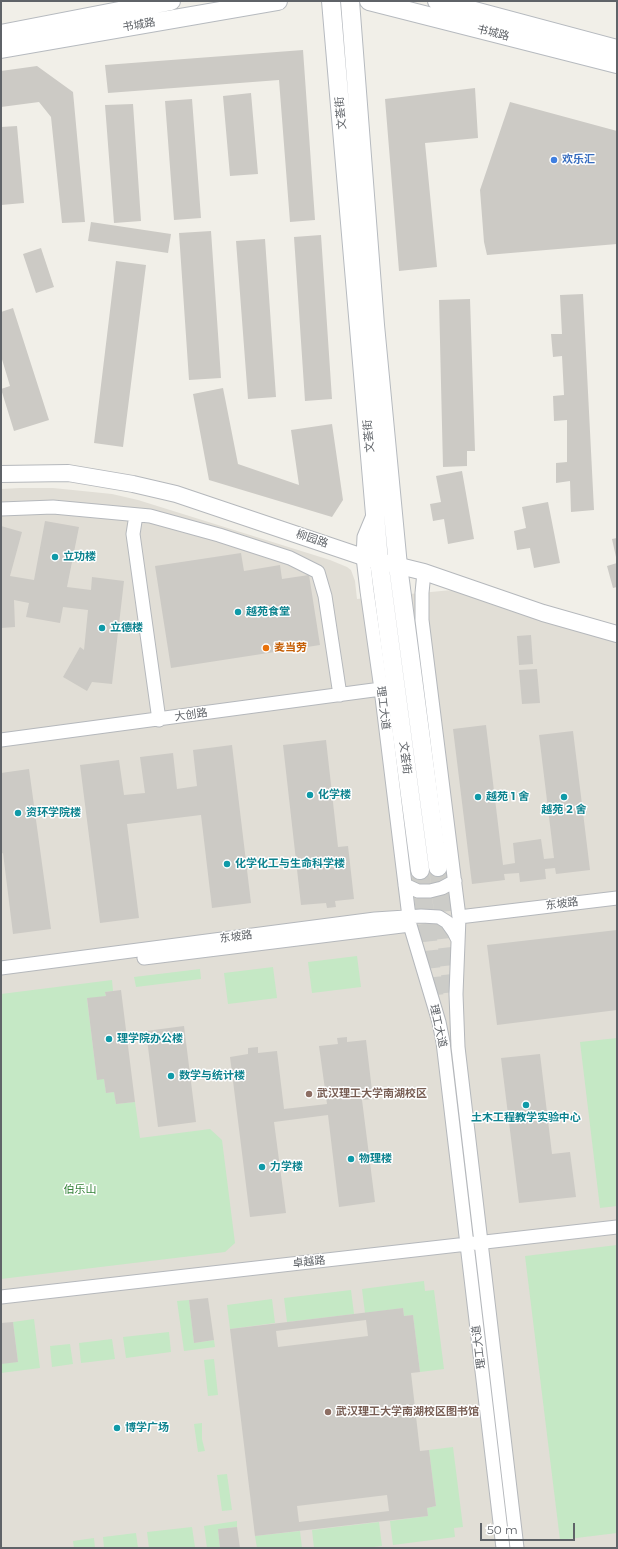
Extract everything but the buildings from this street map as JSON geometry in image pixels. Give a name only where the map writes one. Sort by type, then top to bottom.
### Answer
[{"type":"main road","name":"书城路","points":[[1,34],[171,1]]},
{"type":"main road","name":"书城路","points":[[1,49],[278,1]]},
{"type":"main road","name":"文荟街","points":[[331,1],[375,509],[371,559],[420,870]]},
{"type":"main road","name":"文荟街","points":[[350,1],[375,325],[398,566],[438,867]]},
{"type":"main road","name":"书城路","points":[[369,1],[617,64]]},
{"type":"main road","name":"书城路","points":[[437,1],[617,49]]},
{"type":"street","name":"柳园路","points":[[1,474],[68,473],[133,484],[162,491],[371,559],[424,572],[542,613],[617,634]]},
{"type":"street","points":[[1,509],[53,507],[164,519],[290,558],[318,572],[325,596],[340,695]]},
{"type":"street","points":[[136,515],[133,534],[159,720]]},
{"type":"street","name":"理工大道","points":[[371,559],[381,689],[409,921],[439,1022],[443,1042],[503,1548]]},
{"type":"street","name":"理工大道","points":[[424,572],[422,620],[459,917],[456,994],[458,1047],[518,1548]]},
{"type":"street","name":"大创路","points":[[1,740],[381,689]]},
{"type":"street","points":[[405,885],[418,891],[430,891],[442,888],[455,881]]},
{"type":"street","name":"东坡路","points":[[459,917],[617,898]]},
{"type":"street","name":"东坡路","points":[[1,976],[409,921],[432,916],[443,919],[451,926],[458,942]]},
{"type":"street","name":"东坡路","points":[[1,968],[375,919],[409,921]]},
{"type":"street","name":"卓越路","points":[[1,1297],[481,1244],[617,1227]]},
{"type":"shaded area","name":"武汉理工大学南湖校区","points":[[53,488],[112,494],[138,500],[330,560],[351,570],[355,581],[357,599],[452,590],[617,641],[617,1548],[1,1548],[1,489]]},
{"type":"green space","points":[[357,956],[361,987],[312,993],[308,962]]},
{"type":"green space","points":[[273,967],[277,998],[228,1004],[224,973]]},
{"type":"green space","points":[[200,969],[201,979],[136,987],[134,977]]},
{"type":"green space","name":"伯乐山","points":[[112,980],[113,991],[105,992],[106,996],[87,999],[97,1079],[104,1079],[106,1093],[114,1092],[116,1104],[135,1102],[140,1138],[210,1129],[222,1140],[235,1243],[225,1252],[1,1279],[1,994]]},
{"type":"green space","points":[[617,1038],[617,1206],[600,1208],[580,1042]]},
{"type":"green space","points":[[617,1245],[617,1533],[560,1540],[525,1256]]},
{"type":"green space","points":[[424,1281],[425,1291],[434,1290],[444,1369],[420,1372],[413,1315],[404,1316],[403,1308],[365,1313],[362,1289]]},
{"type":"green space","points":[[351,1290],[354,1314],[287,1322],[284,1298]]},
{"type":"green space","points":[[272,1299],[275,1323],[230,1329],[227,1305]]},
{"type":"green space","points":[[189,1300],[194,1343],[214,1340],[215,1347],[184,1351],[177,1301]]},
{"type":"green space","points":[[34,1319],[40,1368],[1,1373],[1,1363],[18,1362],[13,1322]]},
{"type":"green space","points":[[169,1332],[171,1352],[126,1358],[123,1337]]},
{"type":"green space","points":[[112,1339],[115,1359],[81,1363],[79,1343]]},
{"type":"green space","points":[[70,1344],[73,1364],[52,1367],[50,1346]]},
{"type":"green space","points":[[214,1359],[218,1395],[208,1396],[204,1360]]},
{"type":"green space","points":[[202,1423],[202,1439],[205,1451],[198,1452],[194,1424]]},
{"type":"green space","points":[[453,1447],[463,1527],[454,1528],[455,1537],[393,1545],[390,1521],[428,1516],[427,1508],[436,1506],[429,1450]]},
{"type":"green space","points":[[227,1474],[232,1510],[222,1511],[217,1475]]},
{"type":"green space","points":[[237,1521],[237,1527],[218,1529],[220,1548],[207,1548],[204,1526]]},
{"type":"green space","points":[[379,1522],[382,1546],[366,1548],[314,1548],[312,1530]]},
{"type":"green space","points":[[192,1527],[195,1547],[149,1548],[147,1532]]},
{"type":"green space","points":[[300,1531],[302,1548],[257,1548],[255,1536]]},
{"type":"green space","points":[[136,1533],[138,1548],[104,1548],[103,1537]]},
{"type":"green space","points":[[94,1538],[95,1548],[74,1548],[73,1541]]},
{"type":"tunnel","points":[[438,867],[453,1001]]},
{"type":"tunnel","points":[[420,870],[435,1000]]},
{"type":"place","name":"欢乐汇","points":[[554,160]]},
{"type":"place","name":"立功楼","points":[[55,557]]},
{"type":"place","name":"越苑食堂","points":[[238,612]]},
{"type":"place","name":"立德楼","points":[[102,628]]},
{"type":"place","name":"麦当劳","points":[[266,648]]},
{"type":"place","name":"化学楼","points":[[310,795]]},
{"type":"place","name":"越苑 1 舍","points":[[478,797]]},
{"type":"place","name":"越苑 2 舍","points":[[564,797]]},
{"type":"place","name":"资环学院楼","points":[[18,813]]},
{"type":"place","name":"化学化工与生命科学楼","points":[[227,864]]},
{"type":"place","name":"理学院办公楼","points":[[109,1039]]},
{"type":"place","name":"数学与统计楼","points":[[171,1076]]},
{"type":"place","name":"武汉理工大学南湖校区","points":[[309,1094]]},
{"type":"place","name":"土木工程教学实验中心","points":[[526,1105]]},
{"type":"place","name":"物理楼","points":[[351,1159]]},
{"type":"place","name":"力学楼","points":[[262,1167]]},
{"type":"place","name":"武汉理工大学南湖校区图书馆","points":[[328,1412]]},
{"type":"place","name":"博学广场","points":[[117,1428]]}]
